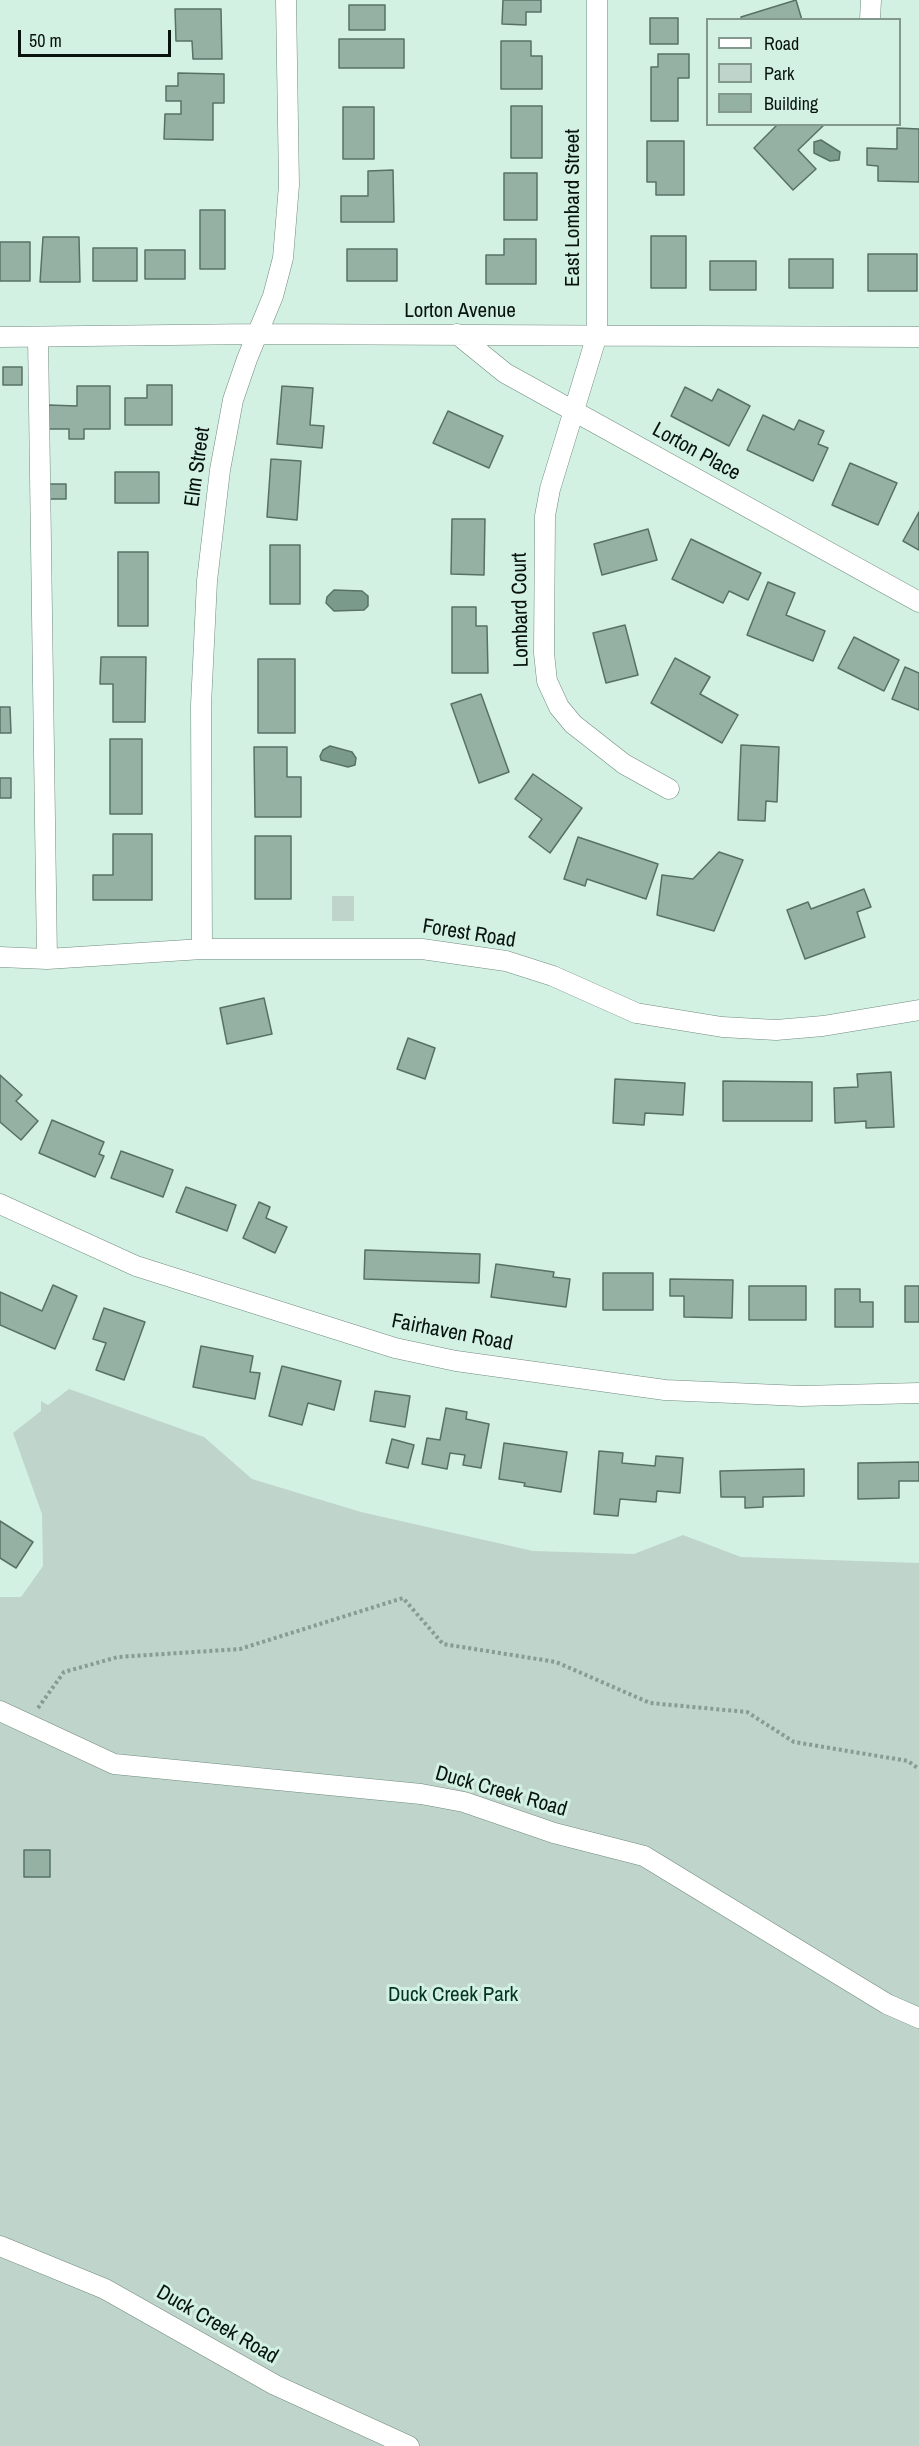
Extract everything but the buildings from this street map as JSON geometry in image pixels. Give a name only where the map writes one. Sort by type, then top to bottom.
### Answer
[{"type":"street","name":"Elm Street","points":[[202,949],[201,705],[207,581],[226,432],[233,400],[256,334],[273,296],[283,258],[287,222],[286,0]]},
{"type":"street","name":"East Lombard Street","points":[[574,412],[597,335],[597,0]]},
{"type":"street","points":[[870,18],[871,0]]},
{"type":"street","name":"Lorton Avenue","points":[[0,337],[457,334],[919,337]]},
{"type":"street","name":"Lorton Place","points":[[457,334],[506,374],[919,602]]},
{"type":"street","points":[[38,337],[47,959]]},
{"type":"street","name":"Lombard Court","points":[[574,412],[550,489],[545,516],[544,642],[547,681],[559,707],[573,724],[624,764],[669,789]]},
{"type":"street","name":"Forest Road","points":[[0,957],[47,959],[202,949],[369,947],[470,955],[506,961],[553,976],[636,1013],[722,1027],[776,1030],[823,1026],[919,1010]]},
{"type":"street","name":"Fairhaven Road","points":[[0,1204],[136,1266],[395,1348],[446,1359],[665,1390],[801,1396],[919,1393]]},
{"type":"street","name":"Duck Creek Road","points":[[0,1712],[114,1764],[421,1794],[464,1802],[554,1833],[644,1856],[887,2004],[919,2018]]},
{"type":"street","name":"Duck Creek Road","points":[[0,2246],[105,2289],[274,2385],[410,2446]]},
{"type":"path","points":[[26,1725],[64,1672],[118,1657],[240,1649],[403,1598],[443,1644],[556,1662],[650,1703],[747,1713],[794,1742],[908,1761],[919,1768]]},
{"type":"green space","points":[[332,896],[354,896],[354,921],[332,921]]},
{"type":"green space","name":"Duck Creek Park","points":[[69,1389],[204,1437],[252,1479],[361,1512],[533,1551],[634,1554],[683,1535],[741,1557],[919,1563],[919,2446],[0,2446],[0,1597],[21,1597],[43,1566],[42,1514],[13,1433],[41,1411],[41,1401],[48,1405]]},
{"type":"shaded area","points":[[821,140],[840,152],[839,160],[830,161],[814,153],[814,142]]},
{"type":"shaded area","points":[[334,590],[362,591],[368,596],[368,606],[364,610],[334,611],[326,603],[327,597]]},
{"type":"shaded area","points":[[330,746],[352,752],[356,758],[355,765],[348,767],[321,760],[323,750]]}]
